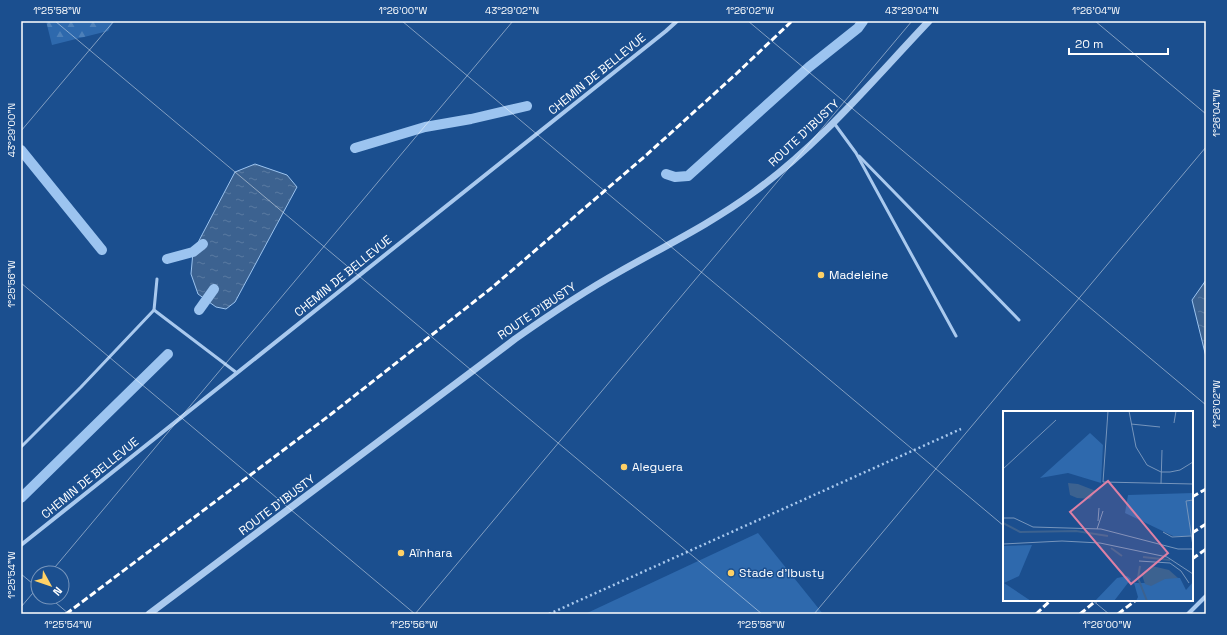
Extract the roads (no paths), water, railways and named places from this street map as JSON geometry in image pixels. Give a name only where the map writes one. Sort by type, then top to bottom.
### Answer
[{"type":"street","name":"CHEMIN DE BELLEVUE","points":[[21,545],[677,21]]},
{"type":"street","name":"ROUTE D'IBUSTY","points":[[149,614],[515,339],[563,306],[618,272],[688,234],[754,192],[796,158],[834,123],[929,21]]},
{"type":"street","points":[[1188,614],[1206,596]]},
{"type":"lane","points":[[834,123],[856,153],[956,336]]},
{"type":"lane","points":[[856,153],[1019,320]]},
{"type":"lane","points":[[21,448],[82,387],[154,310],[157,279]]},
{"type":"lane","points":[[154,310],[237,373]]},
{"type":"water","points":[[255,164],[287,175],[297,187],[235,302],[226,309],[216,307],[198,294],[191,274],[193,252],[235,172]]},
{"type":"water","points":[[1206,280],[1206,357],[1192,300]]},
{"type":"waterway","points":[[666,174],[675,177],[688,176],[809,67],[858,28],[863,21]]},
{"type":"waterway","points":[[355,148],[425,127],[471,119],[527,106]]},
{"type":"waterway","points":[[21,150],[102,250]]},
{"type":"waterway","points":[[167,259],[193,252],[203,244]]},
{"type":"waterway","points":[[199,310],[214,289]]},
{"type":"waterway","points":[[21,498],[168,354]]},
{"type":"railway","points":[[66,614],[330,415],[489,290],[643,158],[792,21]]},
{"type":"railway","points":[[1193,496],[1206,489]]},
{"type":"railway","points":[[1193,532],[1206,524]]},
{"type":"railway","points":[[1193,558],[1206,549]]},
{"type":"railway","points":[[1036,614],[1050,601]]},
{"type":"railway","points":[[1080,614],[1096,601]]},
{"type":"railway","points":[[1118,614],[1135,601]]},
{"type":"place","name":"Madeleine","points":[[821,275]]},
{"type":"place","name":"Aleguera","points":[[624,467]]},
{"type":"place","name":"Aïnhara","points":[[401,553]]},
{"type":"place","name":"Stade d'Ibusty","points":[[731,573]]}]
